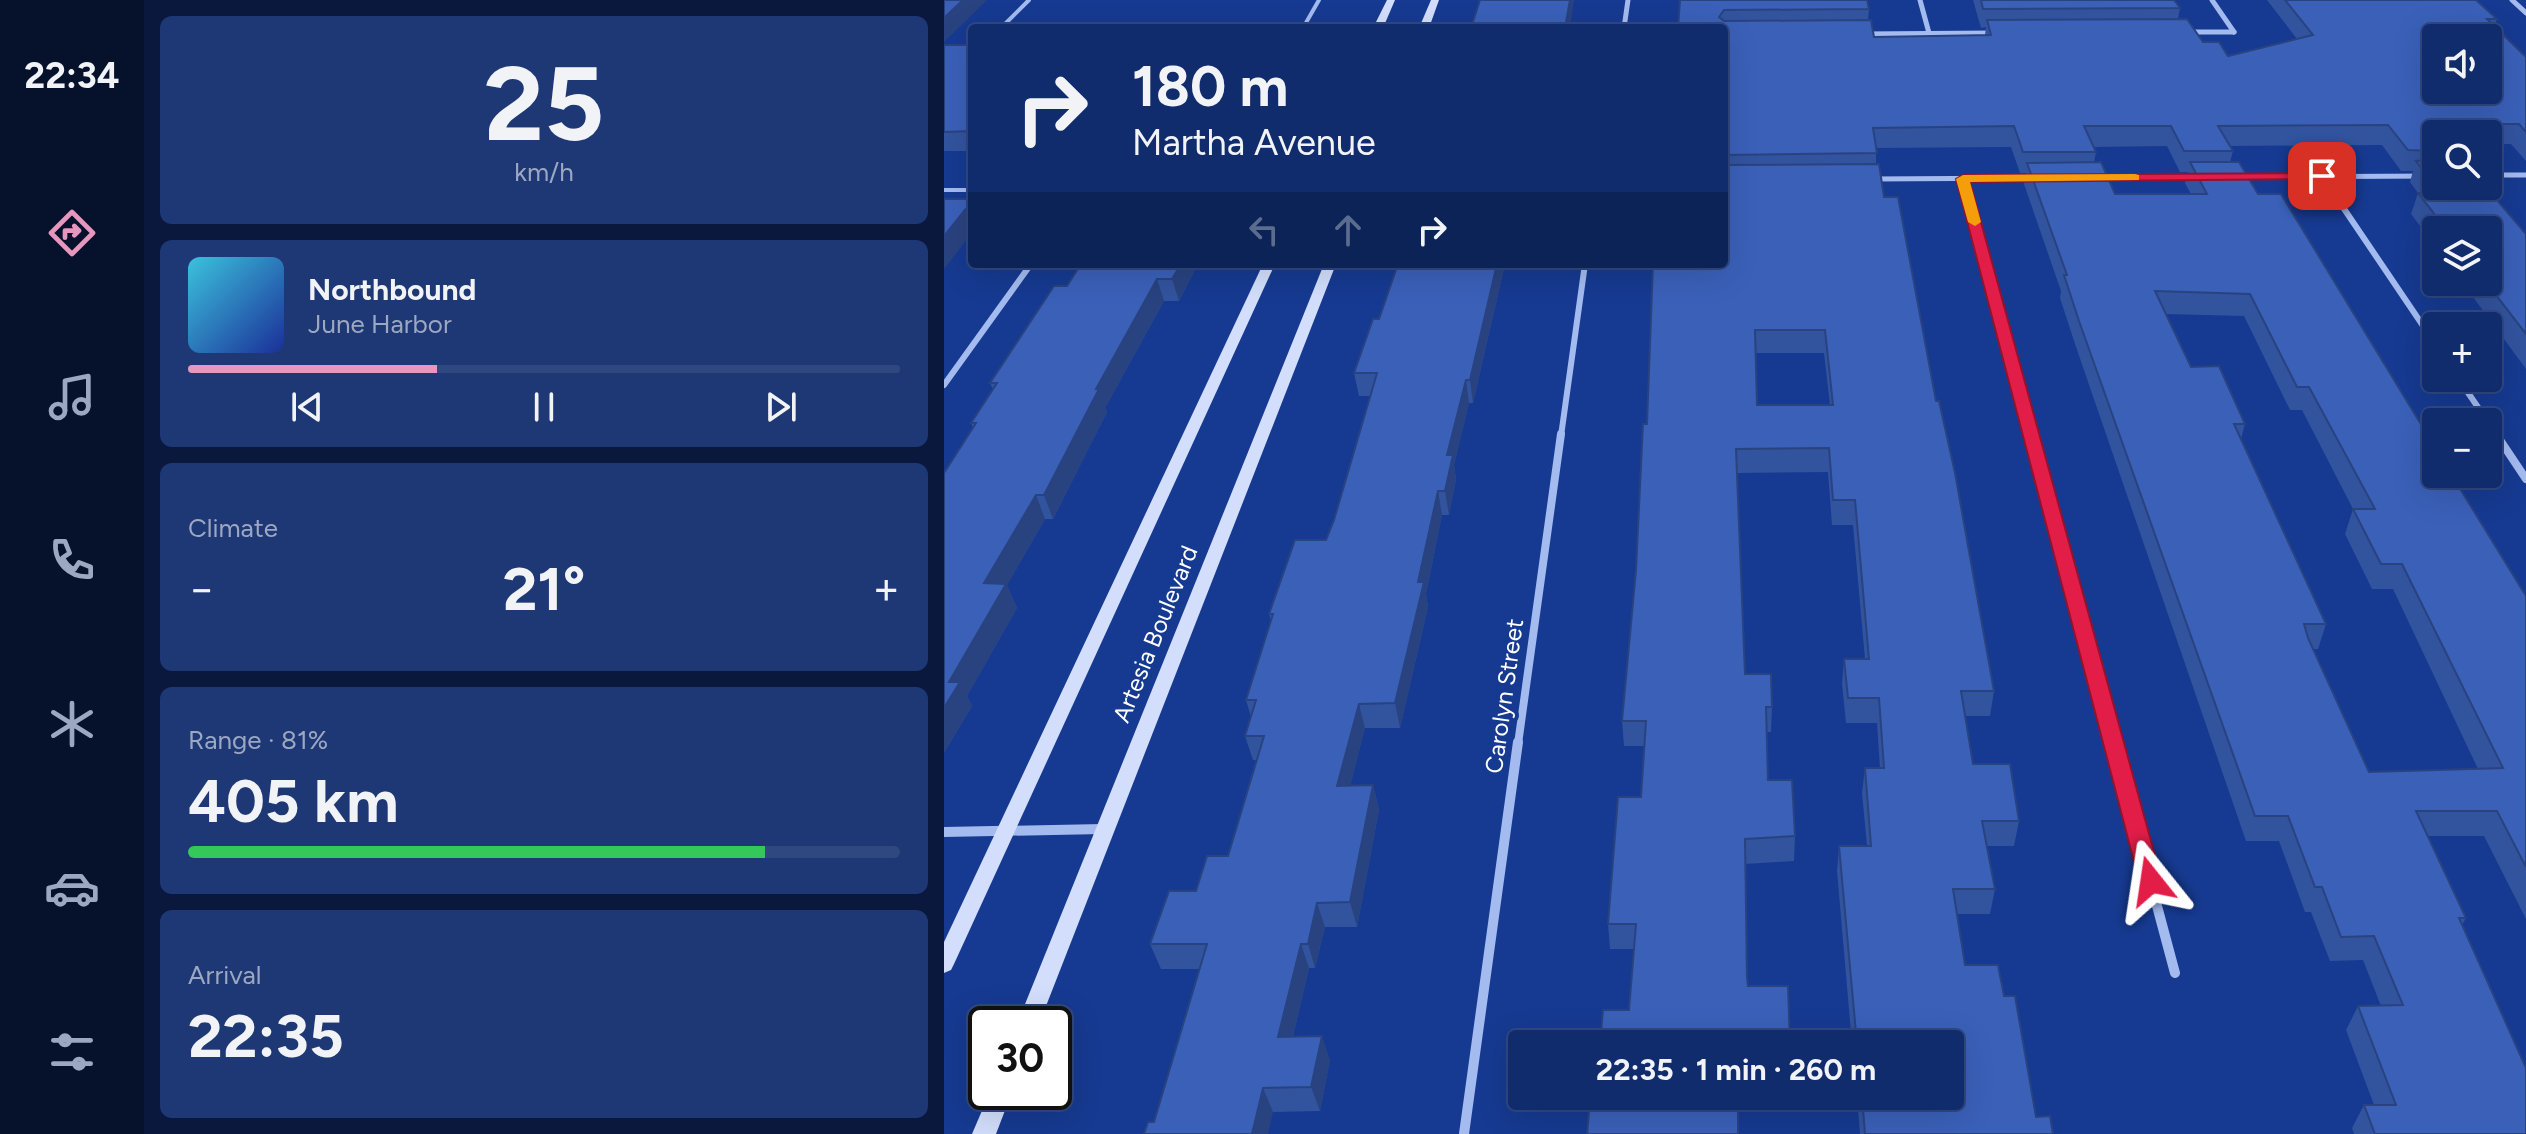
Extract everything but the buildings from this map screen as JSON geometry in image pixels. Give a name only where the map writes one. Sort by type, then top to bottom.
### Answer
[{"type":"main road","points":[[1380,24],[1391,0]]},
{"type":"main road","points":[[1426,24],[1435,0]]},
{"type":"main road","name":"Artesia Boulevard","points":[[944,964],[1267,268]]},
{"type":"main road","name":"Artesia Boulevard","points":[[1035,1006],[1328,268]]},
{"type":"main road","points":[[984,1134],[994,1110]]},
{"type":"street","points":[[1625,24],[1628,0]]},
{"type":"street","points":[[1920,0],[1929,33]]},
{"type":"street","points":[[2173,32],[2234,32],[2212,0]]},
{"type":"street","points":[[2512,0],[2526,13]]},
{"type":"street","points":[[1850,34],[2005,33]]},
{"type":"street","points":[[2502,175],[2526,175]]},
{"type":"street","points":[[2322,176],[2422,324]]},
{"type":"street","points":[[2228,177],[2422,176]]},
{"type":"street","points":[[2088,178],[2197,177]]},
{"type":"street","points":[[1867,179],[2041,178]]},
{"type":"street","points":[[1963,179],[2175,973]]},
{"type":"street","points":[[944,385],[1028,268]]},
{"type":"street","name":"Carolyn Street","points":[[1464,1134],[1584,268]]},
{"type":"street","points":[[2502,443],[2526,479]]},
{"type":"street","points":[[944,832],[1105,829]]},
{"type":"lane","points":[[1005,24],[1029,0]]},
{"type":"lane","points":[[1305,24],[1319,0]]},
{"type":"lane","points":[[944,190],[968,190]]},
{"type":"slow traffic","points":[[1975,222],[1963,179],[2135,177]]},
{"type":"route","points":[[2151,881],[1963,179],[2322,176]]}]
